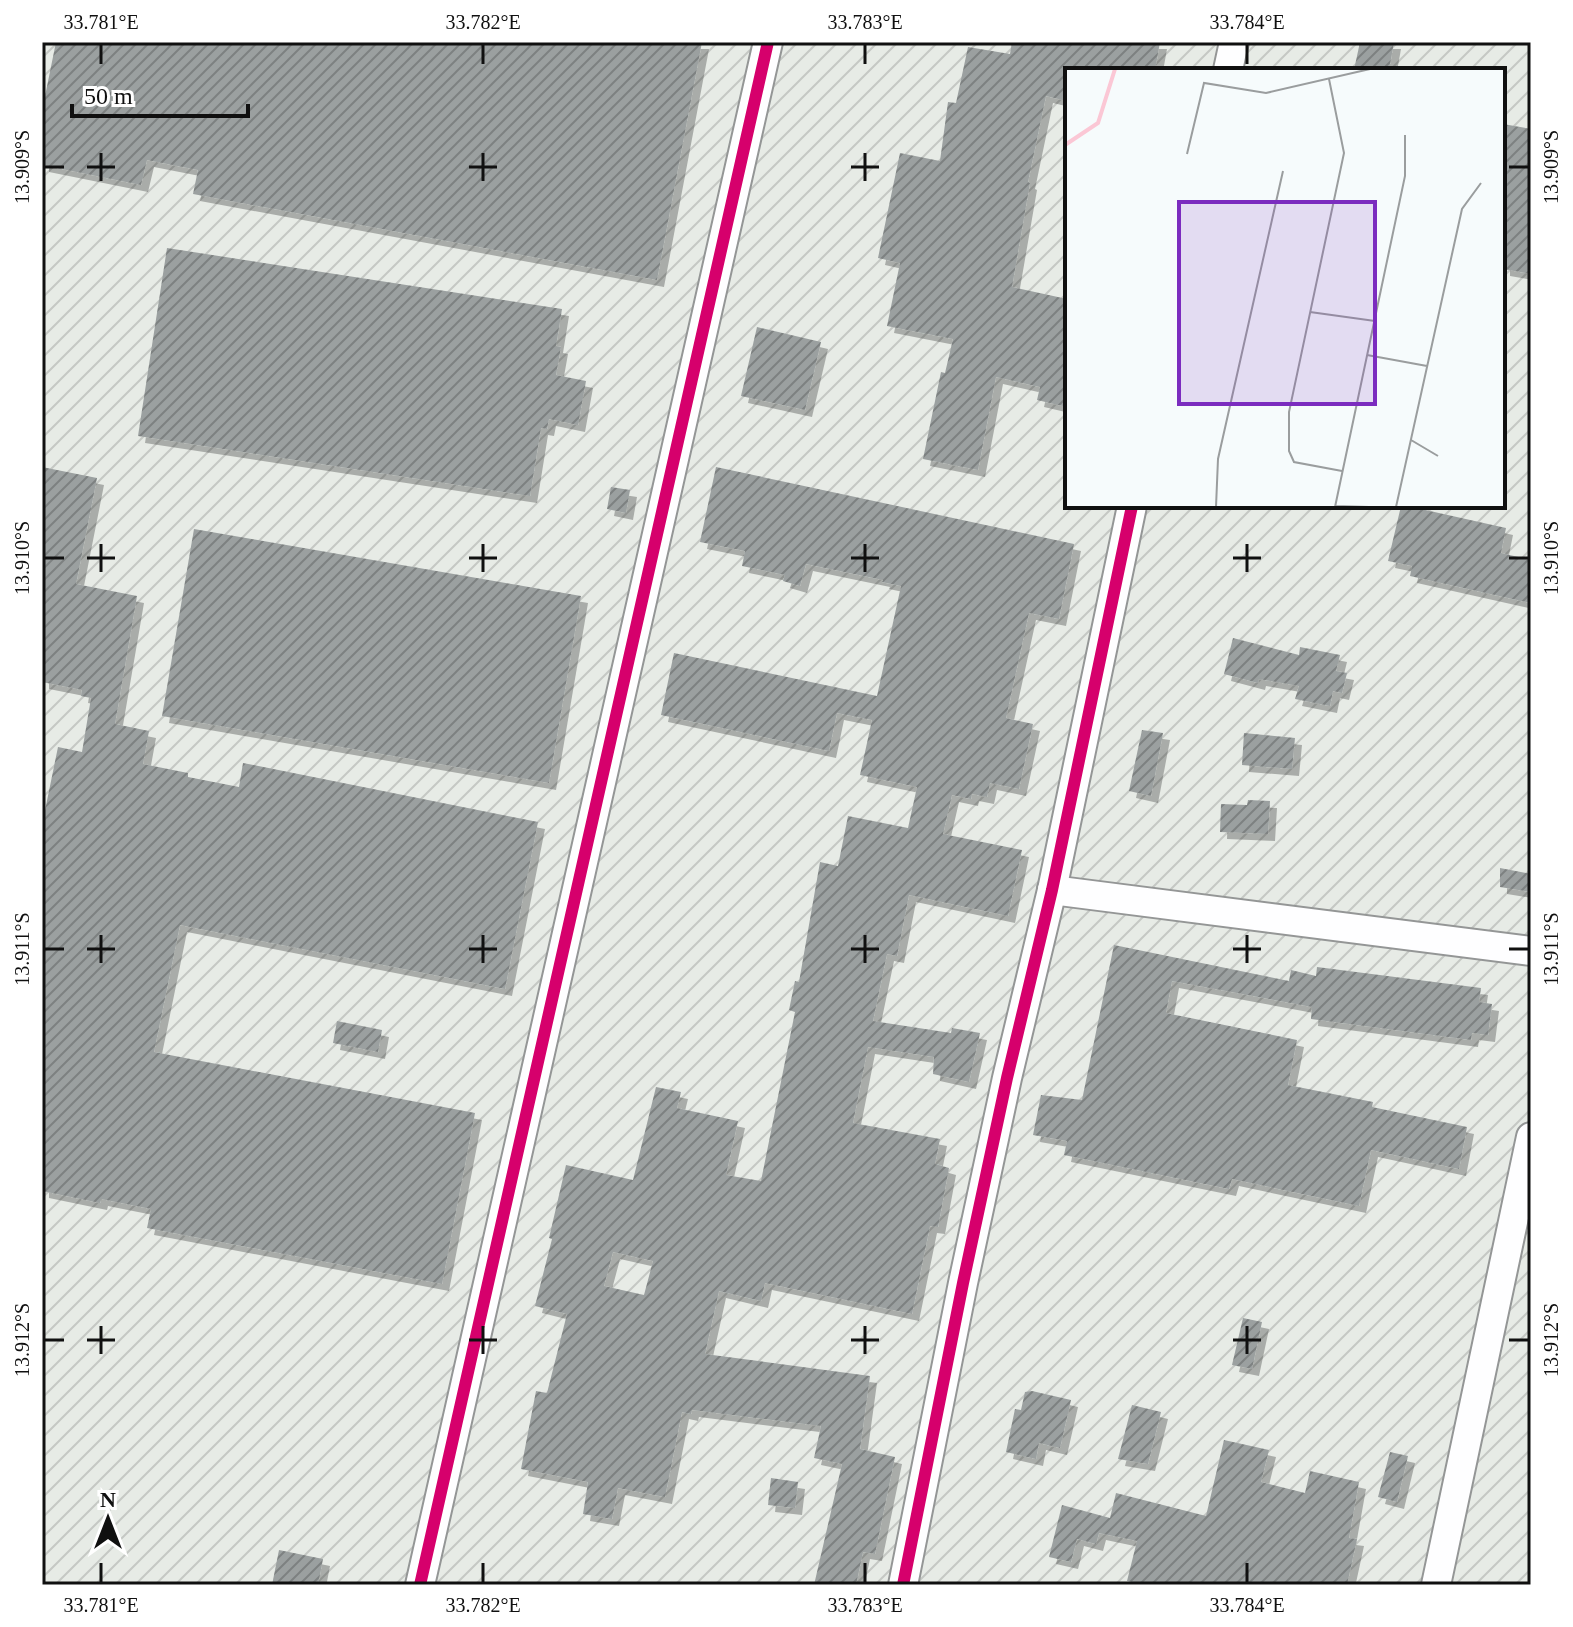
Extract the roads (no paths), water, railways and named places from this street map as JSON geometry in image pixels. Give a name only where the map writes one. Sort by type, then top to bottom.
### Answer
[{"type":"street","points":[[420,1585],[768,42]]},
{"type":"street","points":[[1228,68],[1234,42]]},
{"type":"street","points":[[903,1585],[1007,1078],[1052,890],[1132,508]]},
{"type":"street","points":[[1052,890],[1531,951]]},
{"type":"street","points":[[1436,1585],[1521,1234],[1531,1137]]}]
